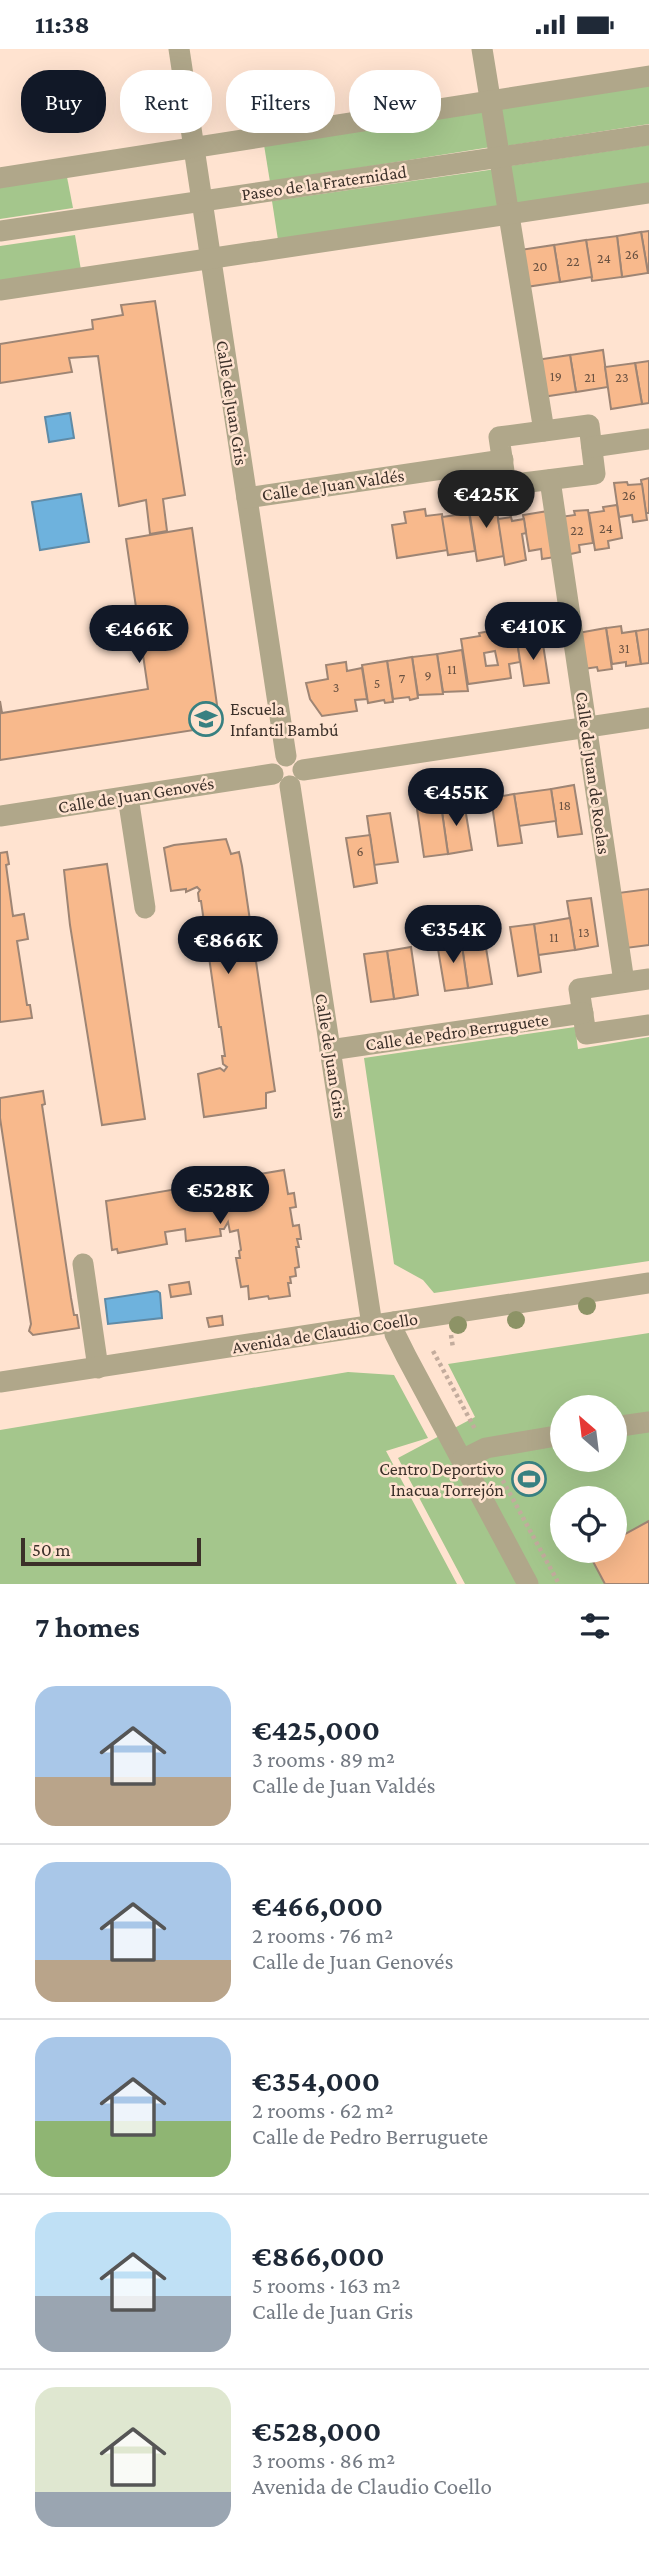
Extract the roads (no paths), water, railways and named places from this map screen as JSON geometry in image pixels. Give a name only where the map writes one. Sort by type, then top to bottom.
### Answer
[{"type":"street","name":"Calle de Juan Gris","points":[[179,49],[286,756],[294,757],[300,762],[289,777],[372,1325]]},
{"type":"street","points":[[482,49],[544,431]]},
{"type":"street","points":[[0,178],[649,76]]},
{"type":"street","name":"Paseo de la Fraternidad","points":[[0,231],[649,135]]},
{"type":"street","points":[[0,290],[649,193]]},
{"type":"street","points":[[589,425],[592,447],[595,474],[506,485],[499,437],[589,425]]},
{"type":"street","points":[[592,447],[649,439]]},
{"type":"street","name":"Calle de Juan Valdés","points":[[247,498],[503,460]]},
{"type":"street","name":"Calle de Juan de Roelas","points":[[550,479],[624,982]]},
{"type":"street","name":"Calle de Juan Genovés","points":[[0,816],[289,777],[649,718]]},
{"type":"street","points":[[128,797],[145,908]]},
{"type":"street","points":[[649,979],[579,989],[586,1034],[649,1025]]},
{"type":"street","name":"Calle de Pedro Berruguete","points":[[330,1050],[583,1013]]},
{"type":"street","points":[[83,1264],[98,1368]]},
{"type":"street","name":"Avenida de Claudio Coello","points":[[0,1383],[649,1283]]},
{"type":"street","points":[[394,1322],[395,1334],[406,1356],[528,1584]]},
{"type":"street","points":[[627,1425],[649,1422]]},
{"type":"street","points":[[462,1460],[486,1448],[550,1437]]},
{"type":"water","points":[[70,413],[74,438],[49,442],[45,417]]},
{"type":"water","points":[[81,494],[89,542],[40,550],[32,502]]},
{"type":"water","points":[[157,1291],[160,1293],[162,1318],[108,1324],[105,1299]]},
{"type":"place","name":"Escuela Infantil Bambú","points":[[206,719]]},
{"type":"place","name":"Centro Deportivo Inacua Torrejón","points":[[529,1479]]}]
